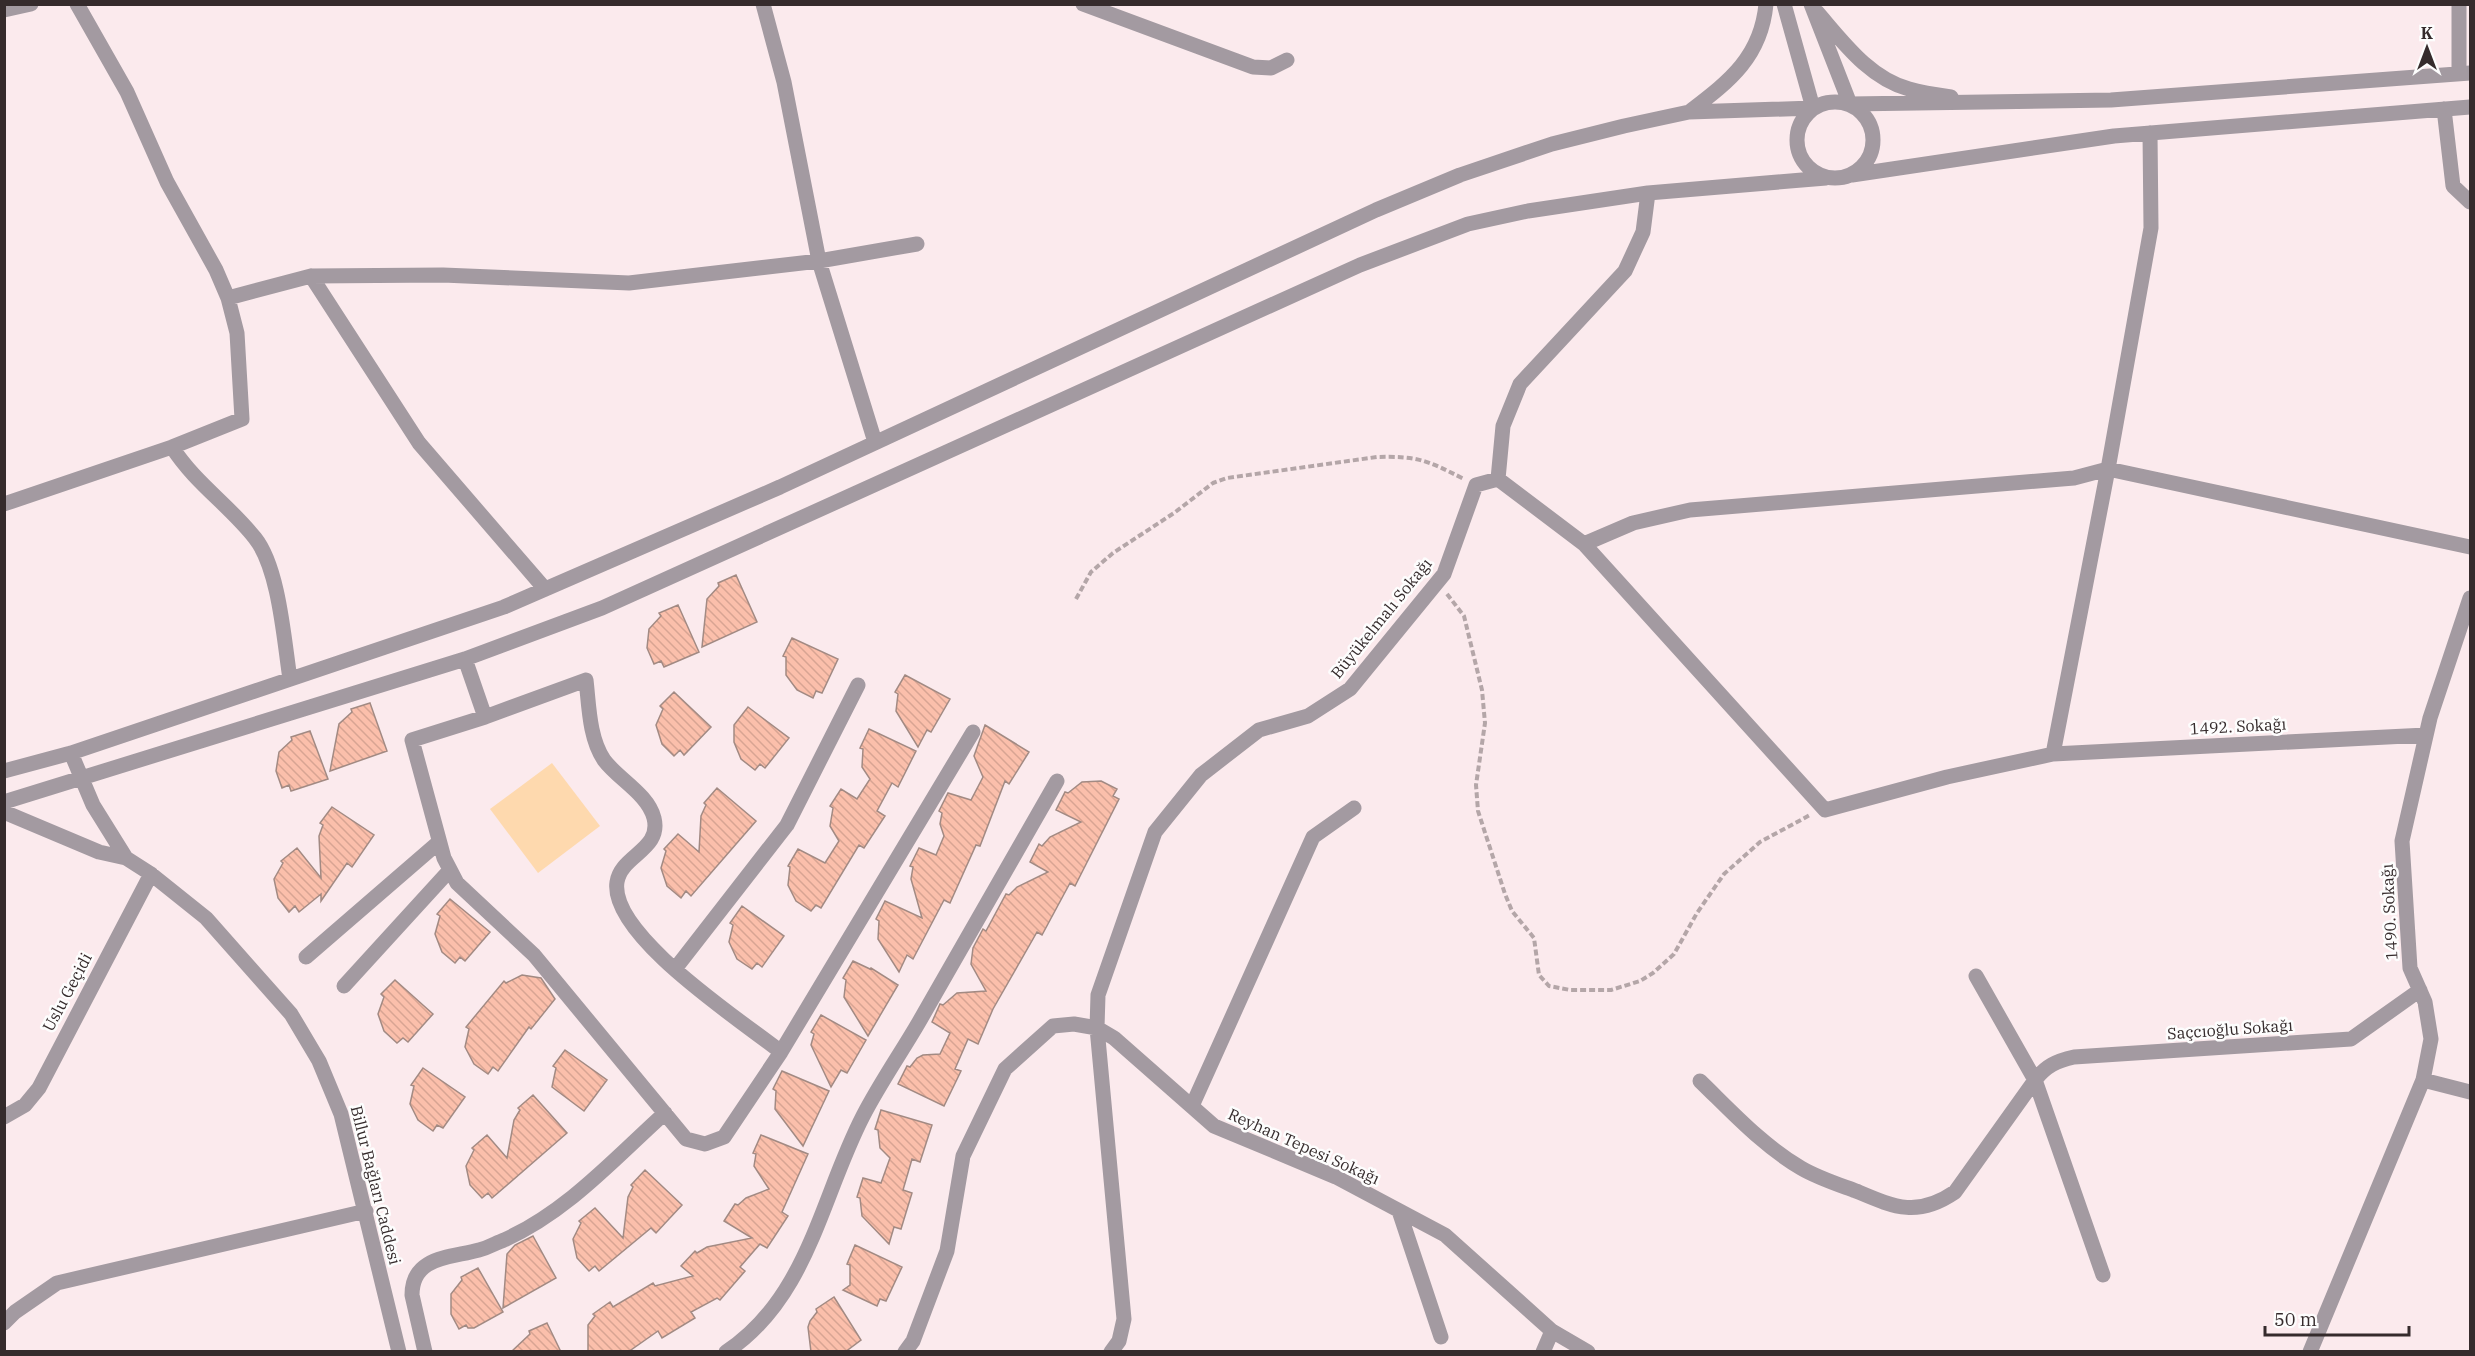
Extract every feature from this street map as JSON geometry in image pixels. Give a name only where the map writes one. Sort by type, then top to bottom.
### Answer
[{"type":"street","points":[[4,504],[172,447],[242,419],[237,333],[228,298],[216,270],[167,182],[127,92],[77,4]]},
{"type":"street","points":[[764,4],[784,82],[819,261],[875,442]]},
{"type":"street","points":[[1083,4],[1253,67],[1271,68],[1287,60]]},
{"type":"street","points":[[1689,112],[1737,74],[1755,46],[1766,4]]},
{"type":"street","points":[[1784,4],[1814,108]]},
{"type":"street","points":[[1811,4],[1848,48],[1874,72],[1908,89],[1984,103]]},
{"type":"street","points":[[1811,4],[1850,104],[1869,121],[1874,146],[1862,168],[1852,175]]},
{"type":"street","points":[[4,771],[71,753],[504,607],[780,487],[1421,190],[1552,144],[1689,112],[1814,108],[1831,102],[1850,104],[2111,100],[2465,73],[2459,4]]},
{"type":"street","points":[[4,10],[24,5]]},
{"type":"street","points":[[4,802],[83,780],[465,659],[602,608],[1403,247],[1468,224],[1518,213],[1648,193],[1852,175],[2114,136],[2470,107]]},
{"type":"street","points":[[1814,108],[1804,117],[1796,141],[1805,165],[1826,178]]},
{"type":"street","points":[[2444,109],[2453,186],[2470,202]]},
{"type":"street","points":[[2053,754],[2108,469],[2151,228],[2150,133]]},
{"type":"street","points":[[1498,479],[1503,426],[1520,384],[1625,271],[1643,232],[1648,193]]},
{"type":"street","points":[[228,298],[311,276],[443,275],[629,283],[819,261],[917,244]]},
{"type":"street","points":[[311,276],[418,443],[545,589]]},
{"type":"street","points":[[172,447],[189,472],[248,530],[262,548],[272,574],[291,679]]},
{"type":"street","points":[[1584,544],[1633,523],[1690,510],[2074,478],[2108,469],[2470,547]]},
{"type":"street","points":[[1476,485],[1498,479]]},
{"type":"street","points":[[1498,479],[1584,544],[1825,810]]},
{"type":"street","name":"Büyükelmalı Sokağı","points":[[1111,1352],[1119,1341],[1124,1319],[1097,1028],[1098,995],[1155,832],[1201,775],[1259,730],[1308,716],[1350,689],[1444,574],[1476,485]]},
{"type":"street","name":"1490. Sokağı","points":[[2310,1352],[2423,1080],[2430,1039],[2425,1002],[2410,968],[2402,841],[2426,735],[2470,598]]},
{"type":"street","points":[[465,659],[486,717]]},
{"type":"street","points":[[780,1052],[675,969],[639,935],[623,909],[617,892],[621,871],[651,842],[655,824],[647,804],[604,760],[599,750],[592,727],[586,680],[486,717],[412,740],[449,871],[467,895],[534,955],[686,1139],[699,1144],[718,1141],[724,1137],[780,1052],[972,732]]},
{"type":"street","points":[[675,969],[786,825],[858,685]]},
{"type":"street","name":"1492. Sokağı","points":[[1825,810],[1947,777],[2053,754],[2426,735]]},
{"type":"street","name":"Billur Bağları Caddesi","points":[[71,753],[93,805],[126,858]]},
{"type":"street","points":[[726,1352],[765,1320],[786,1293],[863,1115],[1057,781]]},
{"type":"street","points":[[1192,1106],[1313,837],[1354,808]]},
{"type":"street","name":"Billur Bağları Caddesi","points":[[4,812],[99,852],[126,858],[151,873],[206,918],[291,1014],[319,1061],[341,1114],[399,1352]]},
{"type":"street","points":[[306,957],[439,842]]},
{"type":"street","points":[[344,986],[449,871]]},
{"type":"street","name":"Uslu Geçidi","points":[[4,1118],[25,1105],[39,1088],[151,873]]},
{"type":"street","points":[[1976,976],[2035,1080],[2103,1275]]},
{"type":"street","name":"Saçcıoğlu Sokağı","points":[[1700,1081],[1761,1140],[1796,1165],[1894,1207],[1915,1208],[1935,1204],[1954,1192],[2044,1068],[2056,1061],[2074,1057],[2350,1040],[2420,990]]},
{"type":"street","points":[[905,1352],[913,1341],[947,1251],[963,1156],[1005,1069],[1053,1026],[1074,1023],[1097,1028]]},
{"type":"street","name":"Reyhan Tepesi Sokağı","points":[[1097,1028],[1114,1038],[1214,1125],[1336,1177],[1445,1235],[1552,1331],[1588,1352]]},
{"type":"street","points":[[2423,1080],[2470,1092]]},
{"type":"street","points":[[425,1352],[412,1295],[412,1286],[418,1270],[433,1260],[480,1250],[530,1227],[570,1199],[665,1113]]},
{"type":"street","points":[[4,1323],[15,1312],[57,1283],[366,1211]]},
{"type":"street","points":[[1399,1211],[1442,1337]]},
{"type":"street","points":[[918,1328],[921,1352]]},
{"type":"street","points":[[1543,1352],[1552,1331]]},
{"type":"path","points":[[1076,599],[1090,572],[1113,553],[1174,513],[1213,483],[1227,478],[1365,458],[1400,456],[1423,458],[1476,485]]},
{"type":"path","points":[[1436,584],[1464,616],[1482,690],[1484,731],[1476,778],[1478,811],[1505,894],[1512,911],[1534,938],[1539,975],[1549,986],[1570,990],[1611,990],[1640,981],[1653,973],[1674,954],[1709,893],[1741,857],[1780,829],[1825,810]]},
{"type":"shaded area","points":[[552,763],[600,826],[538,873],[490,809]]},
{"type":"building","points":[[736,575],[757,622],[702,647],[707,599],[719,586],[718,583]]},
{"type":"building","points":[[678,605],[699,652],[664,667],[661,661],[654,664],[647,648],[649,629],[661,616],[659,613]]},
{"type":"building","points":[[792,638],[838,659],[822,693],[816,691],[813,698],[797,690],[786,675],[786,657],[783,656]]},
{"type":"building","points":[[905,675],[950,699],[931,732],[927,730],[918,747],[896,711],[898,694],[895,692]]},
{"type":"building","points":[[674,692],[711,727],[684,755],[680,750],[674,756],[662,744],[656,725],[663,709],[660,706]]},
{"type":"building","points":[[370,703],[387,751],[330,771],[339,724],[352,712],[351,709]]},
{"type":"building","points":[[748,707],[789,738],[765,768],[760,764],[755,770],[741,759],[734,742],[734,725]]},
{"type":"building","points":[[985,725],[1029,752],[1009,784],[1005,781],[980,846],[976,845],[950,903],[944,900],[913,959],[907,955],[899,972],[878,939],[879,921],[876,919],[885,901],[922,918],[911,879],[913,867],[910,866],[919,848],[936,855],[944,836],[940,824],[942,813],[939,811],[948,793],[971,800],[983,777],[974,756]]},
{"type":"building","points":[[869,729],[916,751],[898,787],[892,783],[877,811],[885,816],[864,848],[859,845],[821,908],[816,905],[811,911],[796,901],[788,885],[790,867],[788,866],[798,849],[825,863],[839,841],[830,826],[833,808],[830,806],[841,789],[857,799],[870,779],[862,767],[863,749],[860,748]]},
{"type":"building","points":[[310,731],[328,779],[291,791],[289,785],[282,788],[276,771],[279,752],[292,740],[291,737]]},
{"type":"building","points":[[1101,781],[1117,789],[1113,796],[1119,799],[1075,886],[1070,883],[1042,935],[1037,932],[993,1009],[978,1044],[968,1039],[955,1069],[961,1071],[944,1106],[898,1084],[907,1066],[910,1067],[917,1058],[923,1055],[940,1054],[950,1033],[932,1022],[940,1004],[943,1005],[957,993],[986,991],[971,964],[973,948],[983,929],[986,931],[1006,894],[1009,895],[1017,887],[1048,872],[1030,862],[1039,844],[1042,846],[1050,837],[1081,822],[1056,810],[1065,792],[1068,793],[1082,782]]},
{"type":"building","points":[[717,788],[756,821],[691,896],[686,891],[681,898],[667,886],[661,868],[666,851],[664,849],[678,834],[699,852],[701,816],[706,805],[704,803]]},
{"type":"building","points":[[332,807],[374,835],[352,867],[347,863],[321,901],[321,894],[299,912],[295,906],[289,912],[278,898],[274,879],[283,863],[281,861],[297,848],[321,878],[319,836],[323,825],[320,823]]},
{"type":"building","points":[[450,899],[490,932],[465,961],[460,957],[455,963],[442,952],[435,934],[440,916],[437,914]]},
{"type":"building","points":[[742,906],[784,936],[762,967],[757,963],[752,969],[737,959],[729,942],[733,925],[730,923]]},
{"type":"building","points":[[853,961],[871,968],[898,985],[868,1036],[844,997],[846,980],[843,978]]},
{"type":"building","points":[[522,975],[541,978],[555,999],[531,1029],[529,1027],[498,1071],[493,1067],[488,1074],[474,1064],[465,1047],[469,1029],[466,1027],[504,981],[506,983]]},
{"type":"building","points":[[395,980],[433,1014],[408,1042],[403,1038],[397,1043],[384,1031],[378,1014],[384,997],[381,994]]},
{"type":"building","points":[[821,1015],[866,1040],[847,1073],[841,1070],[831,1087],[811,1045],[814,1034],[811,1032]]},
{"type":"building","points":[[565,1050],[607,1080],[584,1111],[552,1087],[556,1068],[553,1066]]},
{"type":"building","points":[[423,1068],[465,1097],[443,1128],[437,1125],[433,1131],[418,1120],[410,1104],[414,1086],[411,1085]]},
{"type":"building","points":[[782,1071],[829,1091],[803,1146],[775,1109],[776,1091],[773,1089]]},
{"type":"building","points":[[533,1095],[567,1133],[492,1198],[488,1193],[482,1198],[470,1185],[466,1166],[474,1150],[472,1148],[487,1135],[507,1158],[514,1120],[520,1110],[518,1108]]},
{"type":"building","points":[[881,1110],[932,1125],[920,1162],[912,1159],[903,1190],[912,1193],[901,1229],[894,1227],[889,1244],[862,1216],[860,1198],[857,1197],[863,1178],[881,1183],[890,1158],[880,1148],[878,1130],[875,1129]]},
{"type":"building","points":[[761,1135],[808,1154],[782,1212],[788,1216],[767,1248],[760,1244],[740,1267],[745,1271],[720,1300],[717,1298],[691,1312],[695,1318],[662,1338],[658,1331],[628,1352],[588,1352],[588,1325],[595,1316],[593,1314],[610,1302],[613,1307],[653,1283],[655,1286],[693,1276],[681,1266],[695,1251],[697,1253],[707,1247],[752,1238],[724,1221],[735,1204],[738,1205],[746,1198],[769,1189],[754,1166],[756,1154],[753,1153]]},
{"type":"building","points":[[645,1170],[682,1205],[656,1233],[651,1228],[599,1271],[595,1266],[589,1271],[577,1258],[573,1239],[581,1223],[579,1221],[595,1208],[623,1238],[628,1197],[633,1187],[631,1185]]},
{"type":"building","points":[[533,1236],[556,1278],[503,1308],[507,1254],[515,1245]]},
{"type":"building","points":[[855,1245],[902,1267],[886,1301],[880,1299],[877,1306],[843,1290],[850,1285],[850,1265],[847,1264]]},
{"type":"building","points":[[478,1268],[503,1312],[474,1328],[468,1328],[466,1325],[459,1329],[451,1314],[451,1294],[462,1280],[461,1277]]},
{"type":"building","points":[[834,1297],[861,1340],[845,1352],[811,1352],[808,1327],[810,1321],[817,1312],[816,1309]]},
{"type":"building","points":[[547,1323],[561,1352],[511,1352],[530,1334],[529,1331]]}]
